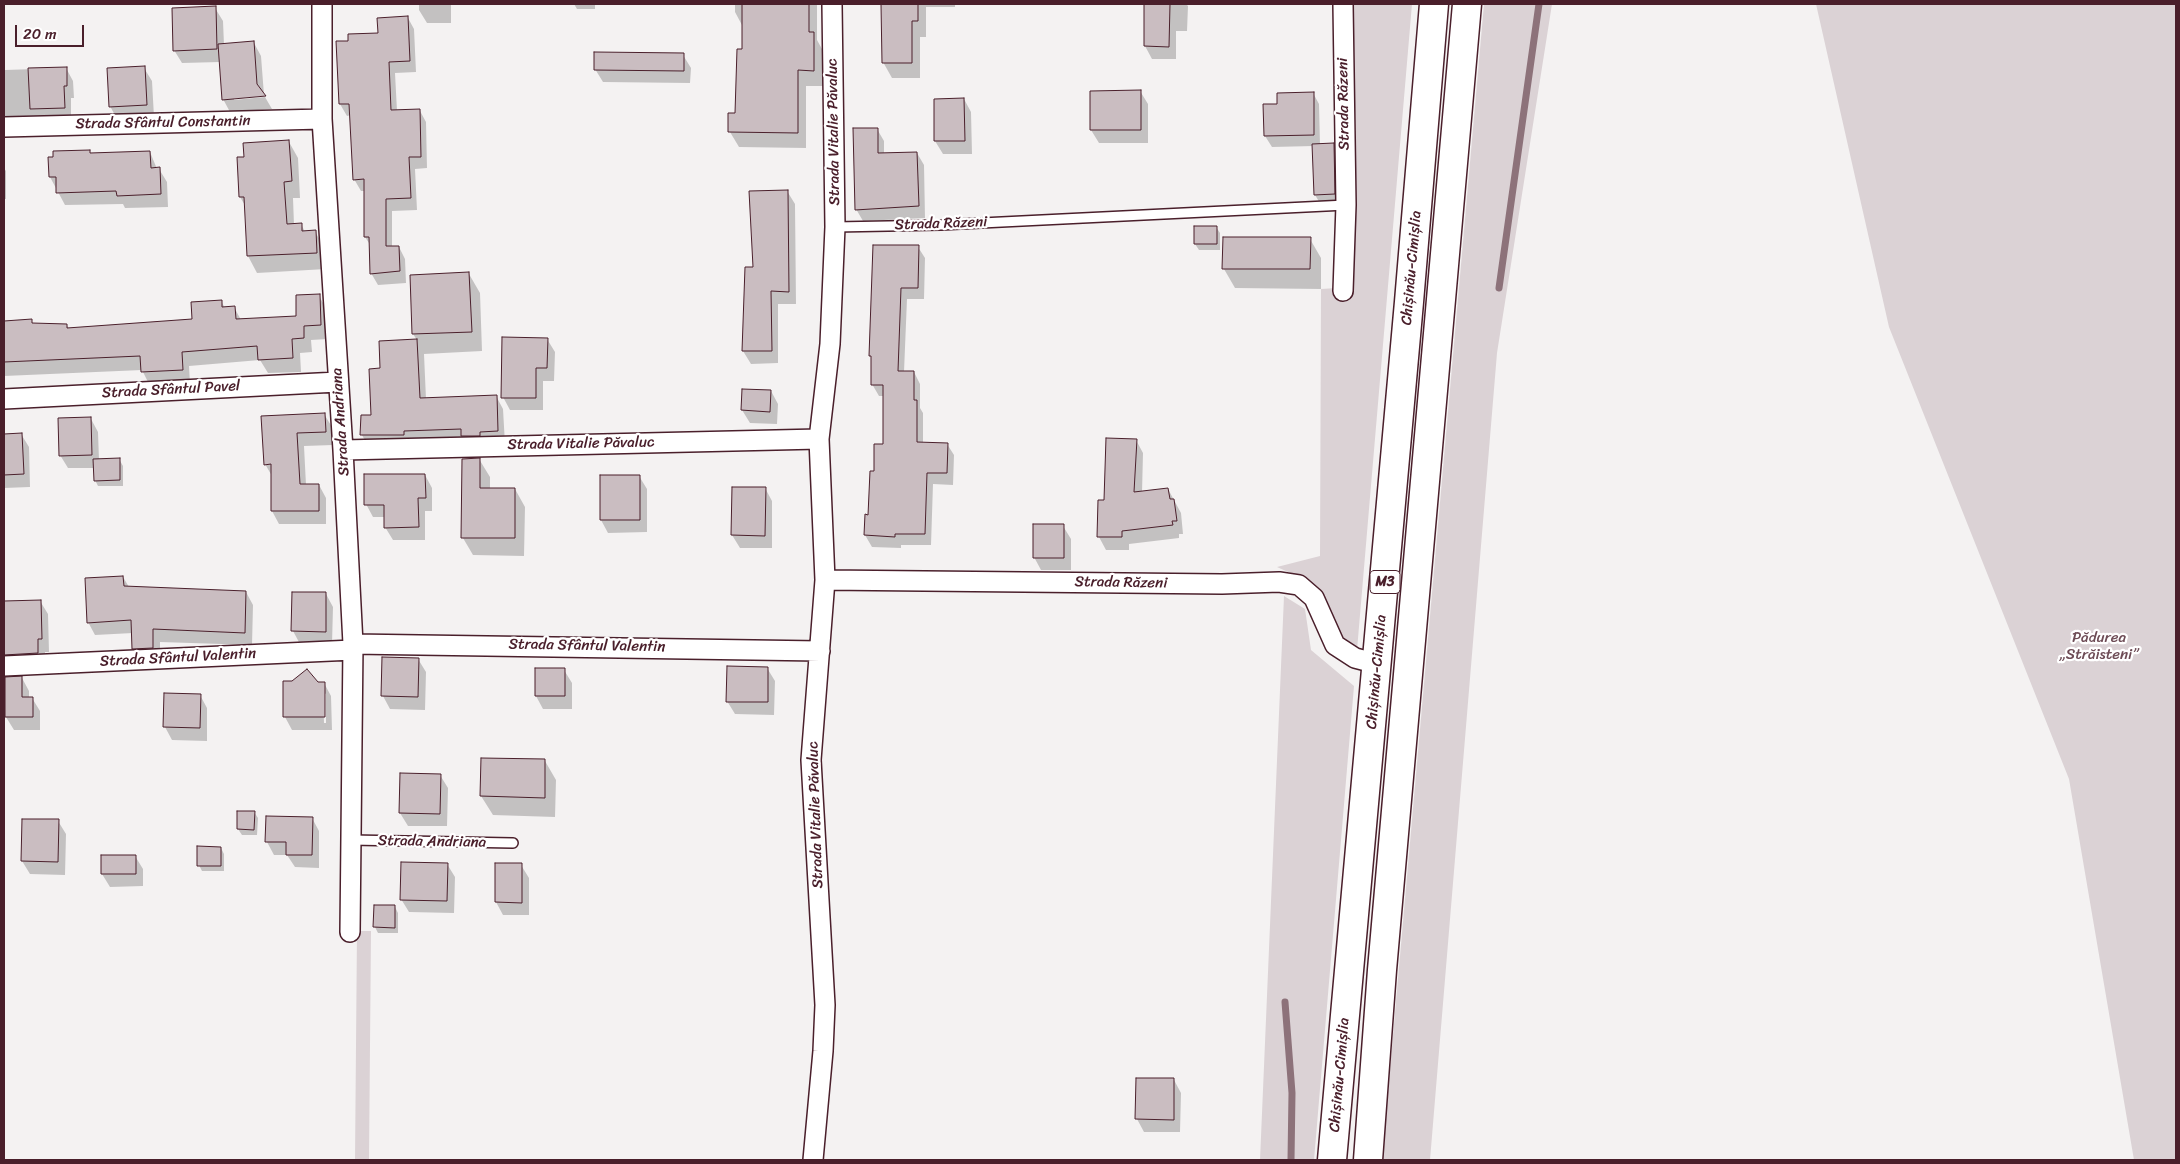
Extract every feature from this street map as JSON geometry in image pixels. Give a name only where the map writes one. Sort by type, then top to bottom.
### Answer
[{"type":"highway","name":"Chișinău-Cimișlia","points":[[1332,1160],[1378,664],[1434,4]]},
{"type":"highway","name":"Chișinău-Cimișlia","points":[[1368,1160],[1382,970],[1467,4]]},
{"type":"street","name":"Strada Andriana","points":[[322,4],[322,119],[343,450],[353,647],[350,932]]},
{"type":"street","name":"Strada Vitalie Păvaluc","points":[[813,1160],[823,1051],[825,1006],[811,760],[825,580],[819,439],[830,344],[835,227],[832,4]]},
{"type":"street","name":"Strada Răzeni","points":[[1343,4],[1346,205],[1344,291]]},
{"type":"street","name":"Strada Sfântul Constantin","points":[[4,128],[322,119]]},
{"type":"street","name":"Strada Sfântul Pavel","points":[[4,399],[338,382]]},
{"type":"street","name":"Strada Vitalie Păvaluc","points":[[343,450],[819,439]]},
{"type":"street","name":"Strada Răzeni","points":[[825,580],[1212,584],[1279,582],[1299,585],[1314,598],[1335,645],[1355,658],[1378,664]]},
{"type":"street","name":"Strada Sfântul Valentin","points":[[4,666],[353,647],[820,651]]},
{"type":"lane","name":"Strada Răzeni","points":[[835,227],[950,225],[1346,205]]},
{"type":"lane","name":"Strada Andriana","points":[[351,840],[513,843]]},
{"type":"green space","points":[[1350,4],[1412,4],[1357,650],[1341,640],[1306,580],[1277,567],[1320,556],[1321,289],[1353,287],[1356,129]]},
{"type":"green space","points":[[1484,4],[1552,4],[1497,353],[1430,1160],[1382,1160]]},
{"type":"green space","name":"Pădurea „Străisteni”","points":[[1816,4],[2176,4],[2176,1160],[2134,1160],[2069,779],[1889,327]]},
{"type":"green space","points":[[1284,596],[1305,609],[1311,650],[1354,686],[1314,1160],[1260,1160]]},
{"type":"green space","points":[[357,931],[371,931],[369,1160],[355,1160]]},
{"type":"building","points":[[742,4],[809,4],[809,32],[814,32],[814,71],[798,70],[798,133],[728,132],[728,113],[735,113],[737,49],[742,49]]},
{"type":"building","points":[[881,4],[918,4],[918,21],[912,21],[912,63],[882,63]]},
{"type":"building","points":[[1144,4],[1170,4],[1169,47],[1144,46]]},
{"type":"building","points":[[216,6],[217,49],[173,51],[172,8]]},
{"type":"building","points":[[408,16],[410,61],[389,62],[391,110],[420,109],[421,157],[409,157],[411,198],[386,199],[386,246],[399,246],[400,271],[370,274],[369,237],[364,237],[364,179],[353,180],[349,104],[339,104],[336,41],[348,41],[348,34],[378,33],[377,18]]},
{"type":"building","points":[[254,41],[257,84],[266,96],[222,100],[218,44]]},
{"type":"building","points":[[594,52],[684,53],[684,71],[594,70]]},
{"type":"building","points":[[145,66],[147,105],[109,107],[107,68]]},
{"type":"building","points":[[67,67],[67,86],[64,86],[65,108],[30,109],[28,68]]},
{"type":"building","points":[[1141,90],[1141,130],[1090,130],[1090,91]]},
{"type":"building","points":[[1314,92],[1314,135],[1264,136],[1263,104],[1277,104],[1277,93]]},
{"type":"building","points":[[964,98],[965,141],[934,141],[934,99]]},
{"type":"building","points":[[853,128],[878,128],[878,153],[917,152],[919,206],[855,210]]},
{"type":"building","points":[[289,140],[292,181],[284,182],[287,224],[302,223],[302,231],[316,230],[317,253],[247,256],[244,197],[239,197],[237,157],[244,157],[243,143]]},
{"type":"building","points":[[1334,143],[1335,194],[1314,195],[1312,144]]},
{"type":"building","points":[[90,150],[90,153],[150,151],[151,168],[160,167],[161,194],[117,196],[116,191],[56,193],[56,177],[49,177],[48,157],[53,157],[53,151]]},
{"type":"building","points":[[788,190],[789,292],[771,291],[772,351],[742,351],[745,267],[753,267],[749,191]]},
{"type":"building","points":[[1194,226],[1217,226],[1217,244],[1194,244]]},
{"type":"building","points":[[1223,237],[1311,237],[1310,269],[1222,269]]},
{"type":"building","points":[[873,245],[919,245],[918,288],[901,288],[898,371],[914,371],[914,400],[917,400],[917,442],[948,443],[947,473],[927,473],[925,534],[895,534],[895,537],[864,535],[865,514],[868,515],[870,471],[874,471],[874,444],[883,444],[883,385],[871,385],[871,356],[869,356]]},
{"type":"building","points":[[469,272],[472,332],[412,334],[410,275]]},
{"type":"building","points":[[320,294],[321,325],[304,326],[304,338],[292,339],[293,358],[258,360],[257,346],[182,352],[183,370],[141,372],[140,356],[4,362],[4,321],[32,319],[32,323],[67,324],[67,328],[192,319],[191,302],[222,300],[222,307],[235,306],[236,319],[296,316],[296,295]]},
{"type":"building","points":[[502,337],[548,338],[547,368],[536,368],[536,398],[501,398]]},
{"type":"building","points":[[417,339],[420,398],[497,395],[498,431],[480,432],[480,436],[461,436],[461,429],[404,431],[404,435],[360,435],[361,415],[371,415],[369,369],[380,368],[379,341]]},
{"type":"building","points":[[742,389],[771,390],[770,412],[741,410]]},
{"type":"building","points":[[325,413],[326,432],[297,433],[300,484],[319,484],[319,511],[271,511],[271,464],[264,465],[261,416]]},
{"type":"building","points":[[91,417],[92,455],[59,456],[58,418]]},
{"type":"building","points":[[22,433],[24,474],[4,475],[4,434]]},
{"type":"building","points":[[1106,438],[1137,439],[1134,492],[1168,488],[1170,499],[1174,499],[1177,521],[1172,521],[1173,525],[1122,531],[1122,537],[1097,537],[1098,500],[1104,500]]},
{"type":"building","points":[[120,458],[120,480],[94,481],[93,459]]},
{"type":"building","points":[[480,458],[480,488],[515,488],[515,538],[461,538],[462,459]]},
{"type":"building","points":[[364,474],[425,474],[426,498],[418,498],[419,527],[384,528],[384,505],[364,505]]},
{"type":"building","points":[[600,475],[640,475],[640,520],[600,520]]},
{"type":"building","points":[[732,487],[766,487],[765,536],[731,535]]},
{"type":"building","points":[[1033,524],[1064,524],[1064,558],[1033,558]]},
{"type":"building","points":[[123,576],[124,586],[246,591],[245,633],[153,629],[153,648],[132,649],[131,620],[87,623],[85,578]]},
{"type":"building","points":[[292,592],[326,592],[326,632],[291,631]]},
{"type":"building","points":[[41,600],[42,639],[38,639],[38,653],[4,655],[4,601]]},
{"type":"building","points":[[382,657],[419,658],[418,697],[381,696]]},
{"type":"building","points":[[727,666],[768,667],[768,702],[726,702]]},
{"type":"building","points":[[535,668],[565,668],[565,696],[535,696]]},
{"type":"building","points":[[307,669],[318,682],[325,682],[325,717],[283,717],[283,681],[292,681]]},
{"type":"building","points":[[22,676],[22,697],[33,697],[33,717],[5,717],[5,677]]},
{"type":"building","points":[[164,693],[201,694],[200,728],[163,727]]},
{"type":"building","points":[[481,758],[545,759],[545,798],[480,796]]},
{"type":"building","points":[[400,773],[441,774],[440,814],[399,813]]},
{"type":"building","points":[[237,811],[255,811],[254,830],[237,829]]},
{"type":"building","points":[[266,816],[313,817],[312,855],[286,855],[286,842],[265,842]]},
{"type":"building","points":[[22,819],[59,819],[58,862],[21,861]]},
{"type":"building","points":[[197,846],[221,847],[221,866],[197,866]]},
{"type":"building","points":[[101,855],[136,855],[136,874],[101,874]]},
{"type":"building","points":[[401,862],[448,863],[447,901],[400,900]]},
{"type":"building","points":[[495,863],[522,863],[522,903],[495,902]]},
{"type":"building","points":[[374,905],[395,905],[395,928],[373,927]]},
{"type":"building","points":[[1136,1078],[1174,1078],[1174,1120],[1135,1119]]},
{"type":"waterway","points":[[1499,288],[1539,4]]},
{"type":"waterway","points":[[1285,1002],[1292,1093],[1291,1160]]}]
